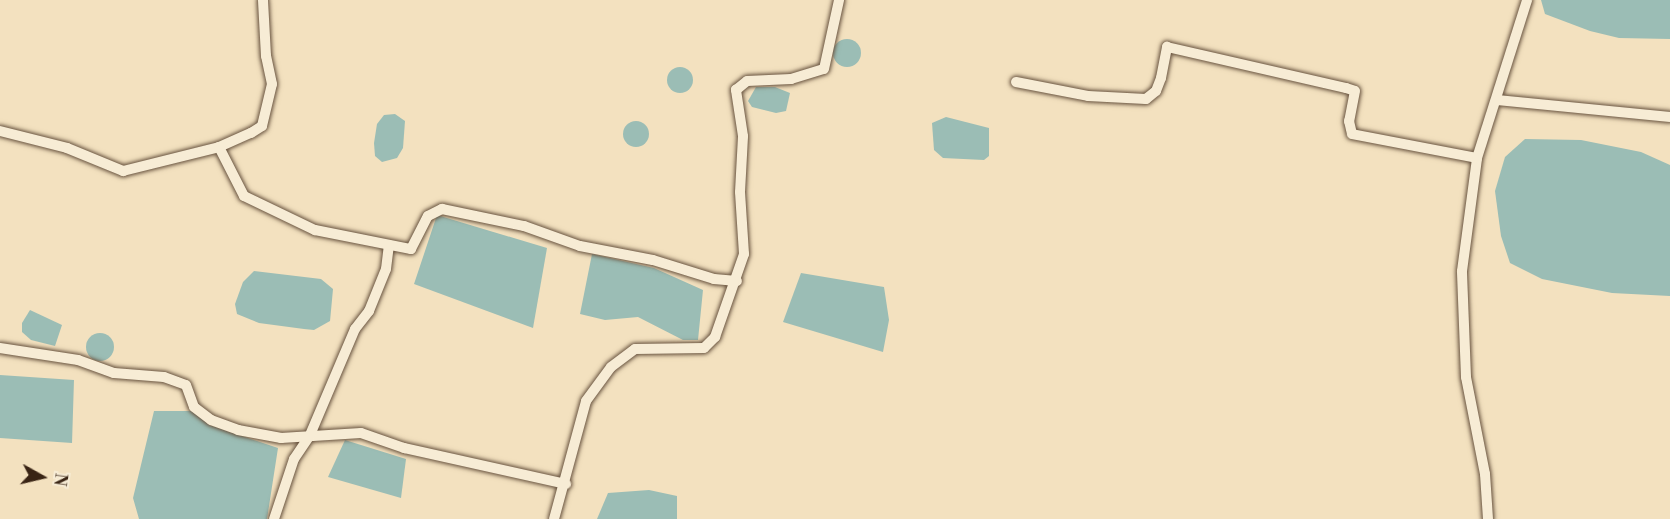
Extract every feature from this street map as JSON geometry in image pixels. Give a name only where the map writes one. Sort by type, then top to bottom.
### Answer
[{"type":"street","points":[[0,131],[67,148],[123,171],[219,147],[262,126],[272,84],[266,56],[263,0]]},
{"type":"street","points":[[554,519],[566,484],[586,401],[611,367],[635,350],[649,346],[682,350],[710,344],[737,281],[744,245],[740,192],[743,136],[736,90],[747,81],[791,79],[824,69],[839,0]]},
{"type":"street","points":[[1488,519],[1485,474],[1466,377],[1462,270],[1477,158],[1527,0]]},
{"type":"street","points":[[1016,82],[1088,96],[1146,99],[1156,91],[1167,47],[1355,91],[1349,121],[1352,134],[1477,158]]},
{"type":"street","points":[[1497,100],[1670,117]]},
{"type":"street","points":[[219,147],[244,196],[315,230],[411,249],[428,216],[442,209],[524,226],[580,246],[653,260],[714,279],[737,281]]},
{"type":"street","points":[[274,519],[294,459],[310,435],[355,329],[369,311],[386,269],[389,245]]},
{"type":"street","points":[[0,348],[78,360],[114,373],[164,377],[186,385],[194,407],[211,420],[238,430],[281,438],[361,433],[404,448],[566,484]]},
{"type":"water","points":[[1541,0],[1670,0],[1670,39],[1619,38],[1590,31],[1545,14]]},
{"type":"water","points":[[847,39],[857,43],[861,53],[857,63],[847,67],[837,63],[833,53],[837,43]]},
{"type":"water","points":[[680,67],[689,71],[693,80],[689,89],[680,93],[671,89],[667,80],[671,71]]},
{"type":"water","points":[[756,87],[775,87],[790,93],[786,111],[776,113],[752,107],[748,101]]},
{"type":"water","points":[[395,114],[405,121],[403,148],[397,158],[382,162],[375,156],[374,143],[377,124],[384,115]]},
{"type":"water","points":[[946,117],[989,128],[989,156],[984,160],[943,158],[934,150],[932,123]]},
{"type":"water","points":[[636,121],[645,125],[649,134],[645,143],[636,147],[627,143],[623,134],[627,125]]},
{"type":"water","points":[[1525,139],[1581,140],[1641,152],[1670,165],[1670,296],[1612,293],[1542,279],[1510,263],[1501,236],[1495,191],[1505,157]]},
{"type":"water","points":[[437,215],[547,248],[533,328],[414,284]]},
{"type":"water","points":[[592,254],[654,268],[703,290],[698,340],[683,340],[638,317],[605,320],[580,314]]},
{"type":"water","points":[[254,271],[321,279],[333,289],[330,321],[314,330],[259,323],[237,314],[235,304],[243,282]]},
{"type":"water","points":[[801,273],[884,287],[889,320],[883,352],[783,322]]},
{"type":"water","points":[[30,310],[62,325],[55,346],[31,340],[22,332],[22,323]]},
{"type":"water","points":[[100,333],[110,337],[114,347],[110,357],[100,361],[90,357],[86,347],[90,337]]},
{"type":"water","points":[[0,375],[74,380],[72,443],[0,438]]},
{"type":"water","points":[[154,411],[192,411],[209,425],[278,448],[267,519],[139,519],[133,498]]},
{"type":"water","points":[[345,440],[406,459],[401,498],[328,477]]},
{"type":"water","points":[[649,490],[677,496],[677,519],[597,519],[608,493]]}]
